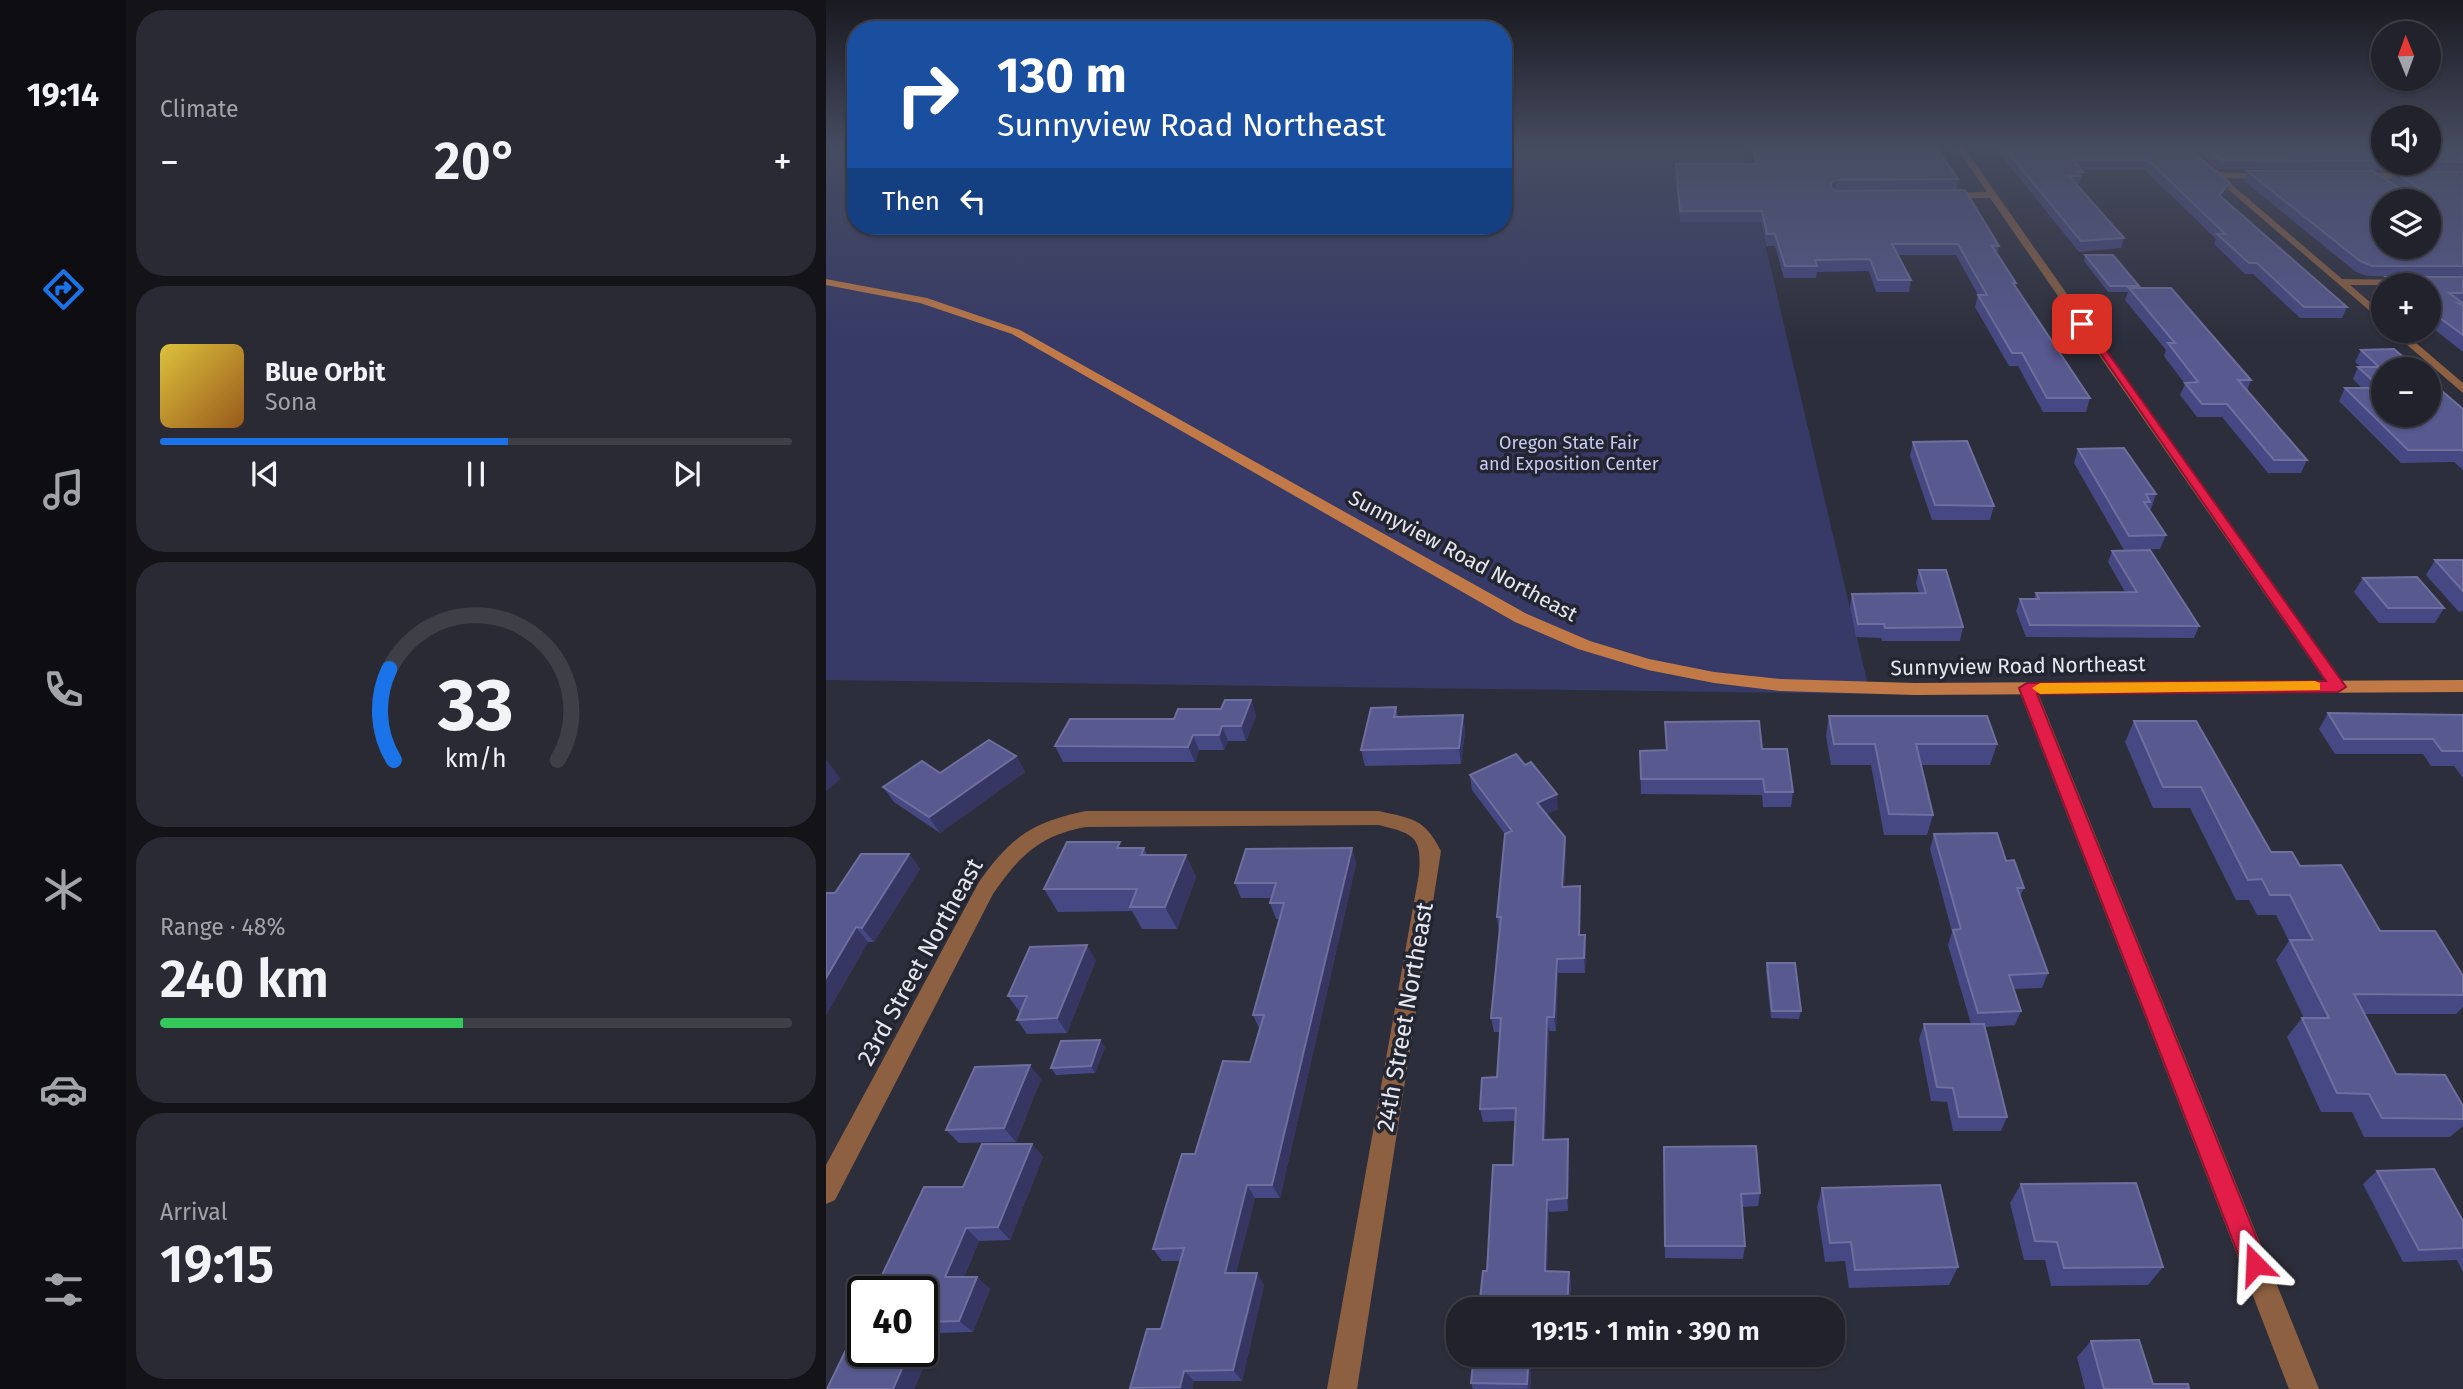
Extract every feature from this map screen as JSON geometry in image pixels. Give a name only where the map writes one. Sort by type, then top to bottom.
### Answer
[{"type":"main road","name":"Sunnyview Road Northeast","points":[[826,282],[924,299],[972,313],[1016,332],[1553,634],[1594,649],[1671,670],[1761,685],[1868,690],[2463,686]]},
{"type":"street","points":[[2007,214],[2338,687]]},
{"type":"street","points":[[2260,214],[2371,309]]},
{"type":"street","points":[[2339,282],[2371,282]]},
{"type":"street","points":[[2410,343],[2463,389]]},
{"type":"street","points":[[2027,688],[2304,1389]]},
{"type":"street","name":"23rd Street Northeast","points":[[826,1191],[986,888],[1005,861],[1054,825],[1086,818],[1236,817]]},
{"type":"street","name":"24th Street Northeast","points":[[1236,817],[1379,818],[1423,835],[1431,851],[1342,1389]]},
{"type":"green space","name":"Oregon State Fair and Exposition Center","points":[[826,214],[847,214],[847,235],[1512,235],[1512,214],[1758,214],[1870,694],[826,680]]},
{"type":"building","points":[[1763,214],[1979,214],[1999,246],[1992,246],[2016,283],[2013,283],[2090,398],[2047,398],[2022,353],[2012,353],[1978,295],[1987,295],[1958,244],[1892,244],[1911,280],[1878,280],[1870,259],[1815,260],[1817,266],[1785,266],[1775,234],[1767,234]]},
{"type":"building","points":[[2059,214],[2103,214],[2124,238],[2081,241]]},
{"type":"building","points":[[2204,214],[2241,214],[2347,307],[2304,307],[2257,263],[2249,263],[2217,234],[2225,234]]},
{"type":"building","points":[[2301,214],[2371,214],[2371,259],[2441,259],[2441,214],[2463,214],[2463,266],[2372,266],[2360,261]]},
{"type":"building","points":[[2085,255],[2113,255],[2139,286],[2110,286]]},
{"type":"building","points":[[2441,277],[2463,277],[2463,293],[2449,293],[2463,303],[2458,303],[2463,306],[2463,335],[2441,319]]},
{"type":"building","points":[[2129,288],[2171,288],[2251,380],[2238,380],[2307,460],[2274,460],[2227,404],[2202,404],[2185,383],[2198,382],[2168,343],[2175,343]]},
{"type":"building","points":[[2394,349],[2403,357],[2371,357],[2371,359],[2361,350]]},
{"type":"building","points":[[2358,367],[2371,367],[2371,379]]},
{"type":"building","points":[[2345,388],[2371,388],[2371,414]]},
{"type":"building","points":[[2441,390],[2463,409],[2463,451],[2408,450],[2385,427],[2441,427]]},
{"type":"building","points":[[1967,441],[1994,506],[1935,505],[1913,442]]},
{"type":"building","points":[[2124,448],[2156,494],[2146,494],[2150,502],[2144,502],[2166,535],[2129,536],[2078,449]]},
{"type":"building","points":[[2150,550],[2199,626],[2030,625],[2020,599],[2039,599],[2036,593],[2137,592],[2112,551]]},
{"type":"building","points":[[2435,560],[2463,560],[2463,591]]},
{"type":"building","points":[[1919,570],[1946,570],[1963,627],[1885,628],[1884,624],[1858,624],[1852,594],[1926,593]]},
{"type":"building","points":[[2417,577],[2444,608],[2388,608],[2363,578]]},
{"type":"building","points":[[1225,700],[1251,700],[1241,726],[1222,726],[1219,735],[1193,735],[1188,747],[1055,746],[1070,719],[1174,719],[1178,709],[1221,709]]},
{"type":"building","points":[[1396,707],[1394,717],[1463,715],[1459,748],[1361,750],[1371,708]]},
{"type":"building","points":[[2328,713],[2463,715],[2463,751],[2442,751],[2433,739],[2344,739]]},
{"type":"building","points":[[1829,716],[1987,716],[1997,744],[1916,744],[1933,815],[1889,814],[1875,744],[1834,744]]},
{"type":"building","points":[[1759,721],[1762,749],[1787,749],[1793,792],[1765,792],[1763,779],[1641,779],[1640,751],[1667,750],[1665,722]]},
{"type":"building","points":[[2134,721],[2196,721],[2271,852],[2292,852],[2300,866],[2341,865],[2380,931],[2435,931],[2463,976],[2463,995],[2354,994],[2396,1074],[2445,1075],[2463,1106],[2463,1119],[2382,1118],[2369,1094],[2337,1093],[2302,1018],[2329,1018],[2290,940],[2313,940],[2290,895],[2270,895],[2262,879],[2248,880],[2201,787],[2163,787]]},
{"type":"building","points":[[989,740],[1016,756],[929,817],[883,787],[922,761],[940,773]]},
{"type":"building","points":[[1516,754],[1525,765],[1531,762],[1557,794],[1537,803],[1565,837],[1562,887],[1580,886],[1579,935],[1585,935],[1584,958],[1557,959],[1554,1017],[1547,1017],[1543,1140],[1568,1139],[1567,1198],[1547,1200],[1545,1271],[1569,1272],[1568,1297],[1480,1297],[1483,1271],[1487,1271],[1493,1165],[1513,1165],[1516,1108],[1480,1109],[1482,1078],[1497,1077],[1501,1018],[1491,1018],[1501,917],[1497,917],[1505,834],[1512,831],[1470,775]]},
{"type":"building","points":[[1997,833],[2006,861],[2014,860],[2024,888],[2017,888],[2048,973],[2009,975],[2021,1011],[1978,1013],[1953,930],[1961,929],[1934,834]]},
{"type":"building","points":[[1067,842],[1120,842],[1117,848],[1144,848],[1141,855],[1186,855],[1165,907],[1130,907],[1137,889],[1044,889]]},
{"type":"building","points":[[1352,848],[1272,1185],[1247,1185],[1225,1273],[1257,1273],[1233,1370],[1184,1371],[1180,1387],[1130,1388],[1147,1329],[1161,1329],[1184,1248],[1153,1249],[1182,1154],[1195,1154],[1223,1061],[1250,1062],[1264,1015],[1253,1015],[1284,903],[1270,903],[1276,883],[1235,883],[1246,849]]},
{"type":"building","points":[[861,854],[909,854],[862,928],[856,927],[826,978],[826,893],[835,893]]},
{"type":"building","points":[[1087,945],[1057,1018],[1017,1020],[1027,996],[1008,996],[1030,947]]},
{"type":"building","points":[[1767,963],[1795,963],[1801,1011],[1772,1011]]},
{"type":"building","points":[[1924,1024],[1984,1024],[2007,1117],[1959,1117],[1953,1088],[1937,1087]]},
{"type":"building","points":[[1100,1040],[1091,1066],[1051,1068],[1061,1041]]},
{"type":"building","points":[[1030,1065],[1004,1128],[946,1130],[975,1067]]},
{"type":"building","points":[[982,1144],[1032,1144],[998,1227],[966,1228],[945,1277],[977,1277],[959,1321],[938,1322],[938,1276],[882,1276],[924,1187],[963,1187]]},
{"type":"building","points":[[1756,1146],[1760,1193],[1741,1194],[1745,1246],[1665,1246],[1664,1147]]},
{"type":"building","points":[[2434,1169],[2463,1221],[2463,1248],[2419,1250],[2377,1171]]},
{"type":"building","points":[[2136,1183],[2163,1267],[2064,1268],[2057,1242],[2035,1241],[2021,1184]]},
{"type":"building","points":[[1940,1185],[1958,1267],[1855,1270],[1851,1242],[1830,1243],[1822,1188]]},
{"type":"building","points":[[2139,1340],[2153,1384],[2188,1384],[2189,1389],[2104,1389],[2091,1341]]},
{"type":"building","points":[[847,1348],[847,1367],[903,1367],[893,1389],[827,1389]]},
{"type":"building","points":[[1473,1367],[1528,1367],[1527,1384],[1471,1383]]},
{"type":"slow traffic","points":[[2040,688],[2315,687]]},
{"type":"route","points":[[2082,324],[2338,687],[2027,688],[2255,1264]]}]
